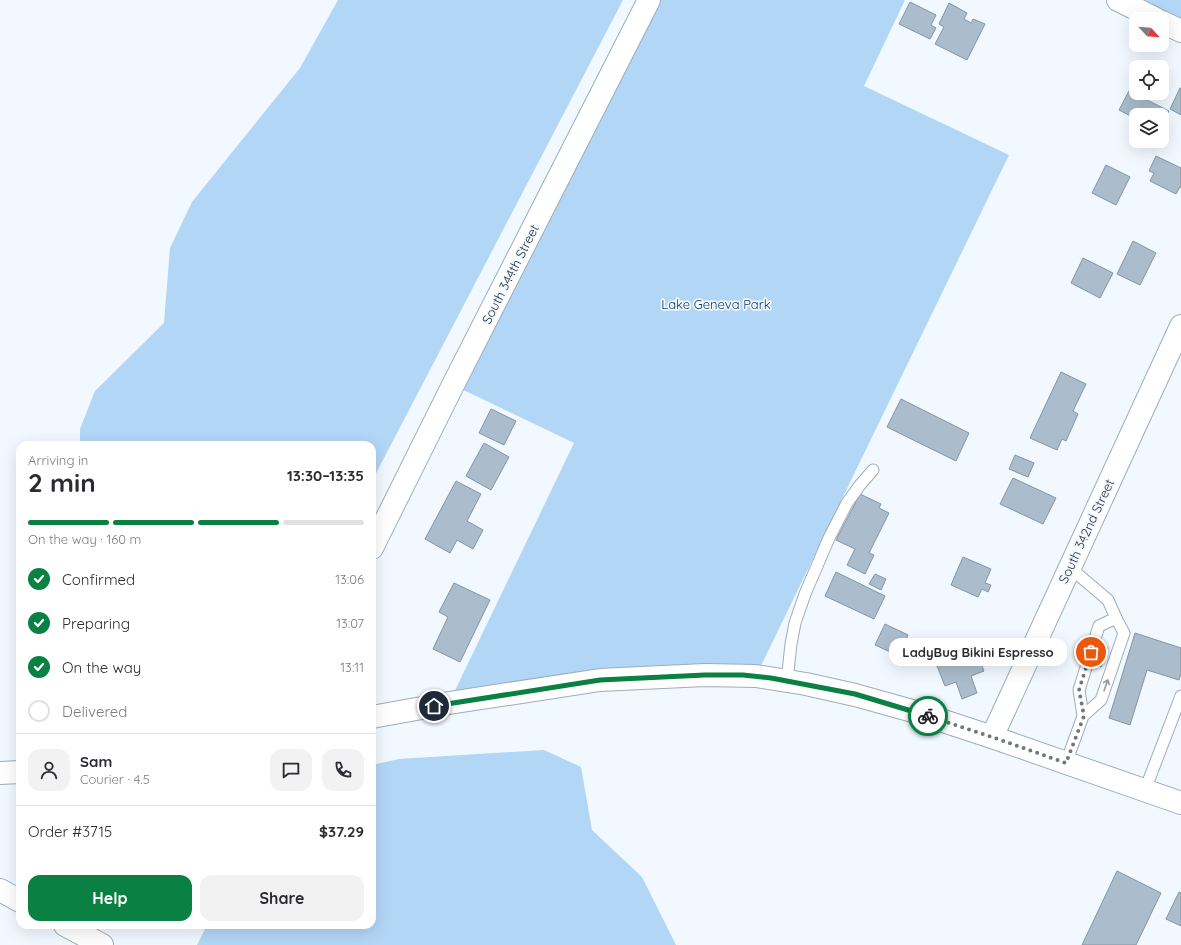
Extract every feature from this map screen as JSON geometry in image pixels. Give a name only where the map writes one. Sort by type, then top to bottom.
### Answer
[{"type":"street","name":"South 344th Street","points":[[376,540],[649,0]]},
{"type":"street","points":[[1118,0],[1142,12]]},
{"type":"street","points":[[1169,25],[1181,31]]},
{"type":"street","name":"South 342nd Street","points":[[992,737],[1181,326]]},
{"type":"street","points":[[376,716],[449,703],[600,680],[705,675],[756,676],[855,694],[992,737],[1181,803]]},
{"type":"street","points":[[0,773],[16,772]]},
{"type":"street","points":[[0,890],[16,899]]},
{"type":"street","points":[[72,929],[102,945]]},
{"type":"lane","points":[[787,681],[795,623],[805,594],[829,538],[847,503],[873,470]]},
{"type":"lane","points":[[1066,763],[1084,716],[1101,700],[1124,633],[1108,600],[1069,567]]},
{"type":"lane","points":[[1084,716],[1079,690],[1099,626],[1116,618]]},
{"type":"lane","points":[[1145,790],[1181,696]]},
{"type":"green space","points":[[338,0],[623,0],[376,473],[376,441],[80,441],[80,429],[95,391],[164,323],[170,248],[192,202],[300,68]]},
{"type":"green space","name":"Lake Geneva Park","points":[[649,0],[905,0],[864,86],[1009,155],[756,676],[449,703],[574,443],[453,385]]},
{"type":"green space","points":[[1133,0],[1181,0],[1181,23],[1169,17],[1169,12],[1158,12]]},
{"type":"green space","points":[[544,750],[581,767],[592,830],[642,877],[676,945],[197,945],[205,929],[376,929],[376,764],[399,759]]},
{"type":"building","points":[[910,2],[936,15],[931,25],[936,28],[930,39],[899,24]]},
{"type":"building","points":[[949,3],[967,13],[964,19],[971,23],[973,19],[985,24],[967,60],[935,44],[944,27],[939,24]]},
{"type":"building","points":[[1181,88],[1181,115],[1170,109]]},
{"type":"building","points":[[1129,91],[1129,100],[1147,100],[1163,108],[1129,108],[1129,115],[1119,110]]},
{"type":"building","points":[[1156,156],[1181,168],[1181,188],[1180,187],[1176,194],[1150,181],[1154,173],[1149,171]]},
{"type":"building","points":[[1106,165],[1130,177],[1116,205],[1092,193]]},
{"type":"building","points":[[1133,241],[1156,253],[1140,285],[1117,274]]},
{"type":"building","points":[[1083,258],[1113,273],[1100,298],[1071,283]]},
{"type":"building","points":[[1061,372],[1086,384],[1073,411],[1078,414],[1066,441],[1062,439],[1057,450],[1030,438]]},
{"type":"building","points":[[901,399],[969,433],[956,461],[887,427]]},
{"type":"building","points":[[491,409],[516,421],[504,445],[479,433]]},
{"type":"building","points":[[484,443],[509,457],[491,490],[466,476]]},
{"type":"building","points":[[1015,455],[1034,463],[1028,477],[1009,469]]},
{"type":"building","points":[[1013,478],[1056,498],[1043,524],[1000,504]]},
{"type":"building","points":[[456,481],[481,494],[467,521],[483,530],[473,549],[457,540],[450,553],[425,539]]},
{"type":"building","points":[[860,494],[881,504],[879,508],[889,513],[869,553],[874,555],[865,574],[847,565],[855,549],[836,540]]},
{"type":"building","points":[[963,557],[991,569],[985,583],[991,585],[988,592],[982,589],[978,597],[951,585]]},
{"type":"building","points":[[836,572],[885,596],[874,619],[825,596]]},
{"type":"building","points":[[875,574],[886,579],[881,590],[869,584]]},
{"type":"building","points":[[454,583],[490,600],[460,662],[433,649],[448,617],[439,612]]},
{"type":"building","points":[[885,624],[908,635],[899,656],[875,645]]},
{"type":"building","points":[[1135,633],[1181,648],[1181,673],[1179,680],[1147,670],[1130,725],[1109,718]]},
{"type":"building","points":[[974,646],[984,671],[971,676],[977,693],[962,699],[956,682],[945,686],[935,661]]},
{"type":"building","points":[[1101,646],[1108,648],[1101,667],[1094,664]]},
{"type":"building","points":[[1117,871],[1161,893],[1136,945],[1082,945]]},
{"type":"building","points":[[1179,892],[1181,893],[1181,926],[1166,919]]},
{"type":"way so far","points":[[928,716],[1066,763],[1084,716],[1079,690],[1091,652]]},
{"type":"place","name":"LadyBug Bikini Espresso","points":[[1091,652]]},
{"type":"route","points":[[434,706],[600,680],[705,675],[743,675],[771,678],[855,694],[928,716]]}]
